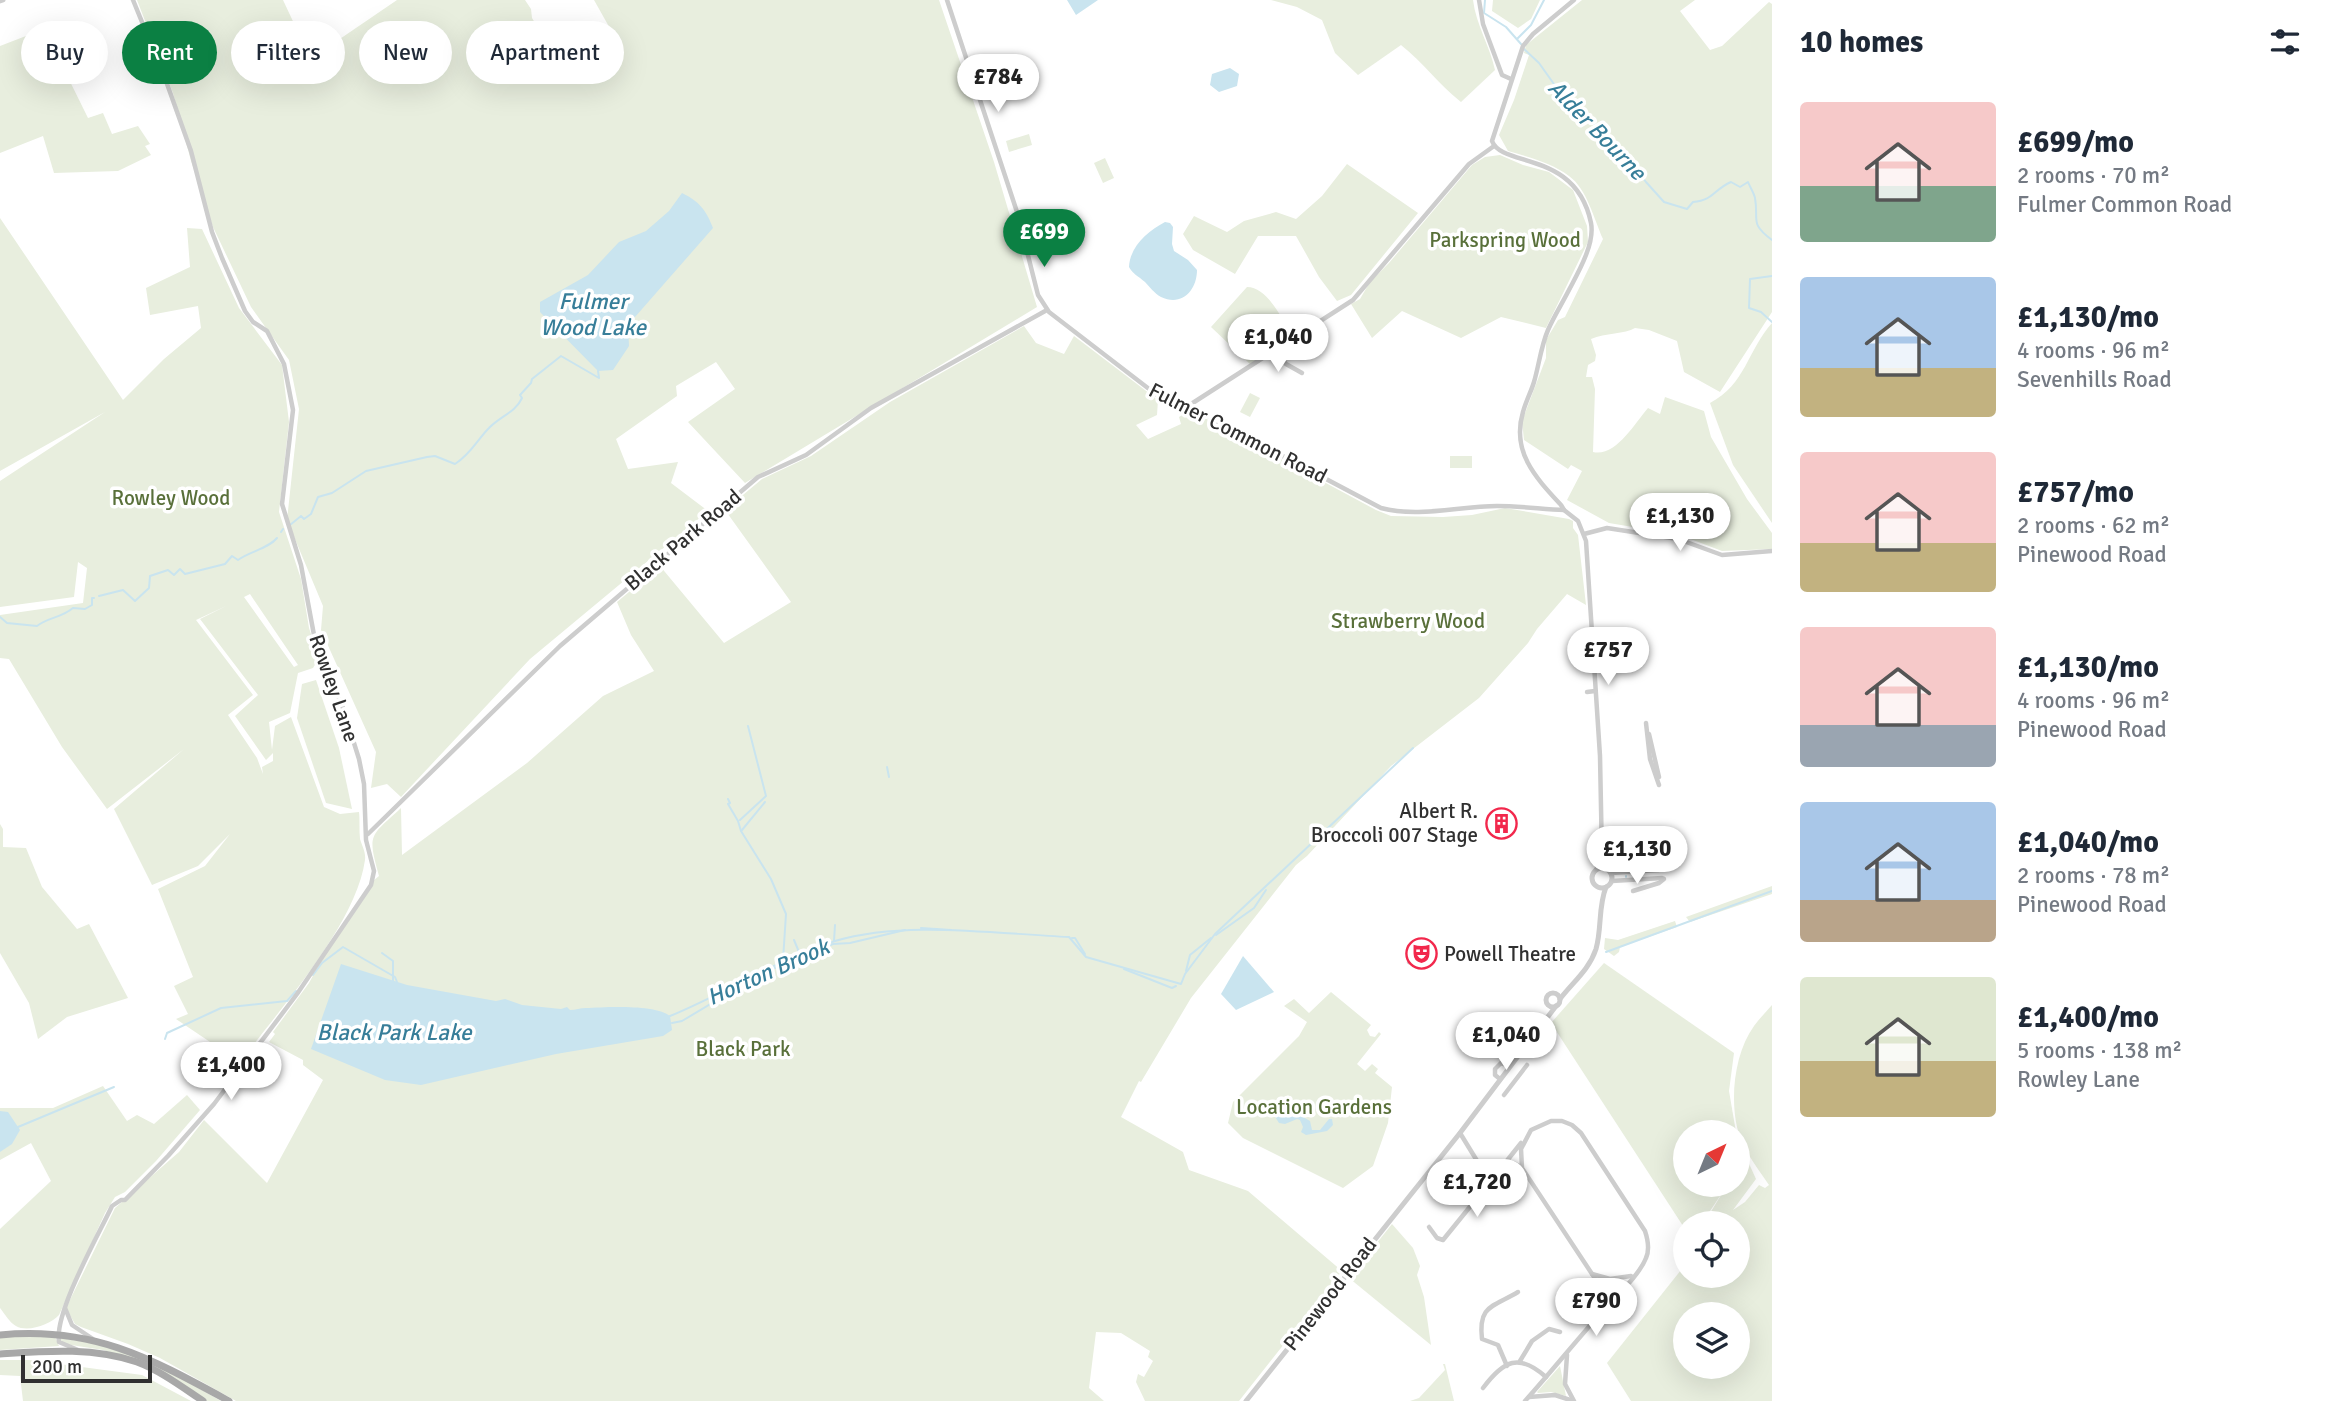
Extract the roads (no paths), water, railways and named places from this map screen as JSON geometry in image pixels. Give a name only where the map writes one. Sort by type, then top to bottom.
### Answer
[{"type":"main road","points":[[0,1335],[58,1334],[93,1340],[146,1357],[229,1401]]},
{"type":"main road","points":[[0,1354],[60,1350],[108,1355],[137,1363],[162,1375],[203,1401]]},
{"type":"street","name":"Rowley Lane","points":[[58,1334],[76,1280],[113,1206],[125,1200],[169,1156],[214,1104],[298,994],[371,885],[374,871],[367,846],[364,784],[359,759],[343,708],[314,635],[301,565],[282,504],[293,410],[285,364],[267,331],[253,322],[245,311],[222,258],[212,232],[192,153],[133,0]]},
{"type":"street","points":[[947,0],[1017,212],[1038,295],[1046,310]]},
{"type":"street","points":[[1479,0],[1483,24],[1502,75],[1511,79]]},
{"type":"street","points":[[1574,0],[1533,34],[1523,46],[1492,141],[1501,152],[1535,162],[1565,177],[1581,195],[1592,226],[1586,258],[1547,331],[1534,384],[1522,414],[1520,434],[1525,455],[1535,477],[1564,510],[1578,521],[1584,534],[1588,554],[1602,858],[1612,881]]},
{"type":"street","points":[[1188,406],[1353,300],[1469,164],[1494,146]]},
{"type":"street","name":"Black Park Road","points":[[367,835],[559,646],[758,477],[806,455],[872,408],[1046,310]]},
{"type":"street","name":"Fulmer Common Road","points":[[1046,310],[1153,393],[1167,401],[1188,406],[1381,508],[1423,512],[1497,506],[1564,510]]},
{"type":"street","points":[[1275,351],[1286,364],[1302,373]]},
{"type":"street","points":[[1584,534],[1607,528],[1678,539],[1722,555],[1772,551]]},
{"type":"street","points":[[1587,692],[1595,691]]},
{"type":"street","points":[[1646,723],[1655,754],[1659,785],[1649,752],[1646,723]]},
{"type":"street","points":[[1632,872],[1647,869],[1656,863],[1662,851]]},
{"type":"street","points":[[1601,900],[1592,879],[1602,858]]},
{"type":"street","points":[[1632,872],[1634,860],[1645,860],[1647,869]]},
{"type":"street","points":[[1596,870],[1659,870]]},
{"type":"street","points":[[1575,984],[1553,993],[1547,998],[1549,1005],[1556,1006],[1575,984],[1595,952],[1601,900],[1606,887],[1612,881],[1663,878],[1659,883],[1633,891]]},
{"type":"street","points":[[1596,886],[1606,887]]},
{"type":"street","points":[[1409,962],[1422,947]]},
{"type":"street","points":[[1553,993],[1560,999]]},
{"type":"street","name":"Pinewood Road","points":[[1544,1023],[1549,1005]]},
{"type":"street","name":"Pinewood Road","points":[[1246,1401],[1460,1133],[1556,1006]]},
{"type":"street","points":[[1500,1079],[1495,1075],[1494,1069],[1501,1063],[1510,1066]]},
{"type":"street","points":[[1504,1095],[1527,1065]]},
{"type":"street","points":[[1506,1072],[1516,1080]]},
{"type":"street","points":[[1429,1227],[1437,1238],[1443,1240],[1535,1126],[1562,1121],[1581,1133],[1645,1231],[1647,1256],[1635,1274],[1527,1399]]},
{"type":"street","points":[[1460,1133],[1490,1182]]},
{"type":"street","points":[[1522,1168],[1523,1140]]},
{"type":"street","points":[[1504,1165],[1513,1163],[1522,1168],[1606,1297],[1606,1307]]},
{"type":"street","points":[[1591,1274],[1623,1279],[1635,1274]]},
{"type":"street","points":[[1507,1366],[1498,1345],[1480,1339],[1481,1319],[1485,1311],[1518,1292]]},
{"type":"street","points":[[65,1307],[69,1321],[93,1340]]},
{"type":"street","points":[[40,1334],[69,1321]]},
{"type":"street","points":[[1520,1361],[1532,1341],[1548,1327],[1560,1332]]},
{"type":"street","points":[[58,1334],[62,1345],[82,1352]]},
{"type":"street","points":[[1567,1353],[1565,1384],[1573,1401]]},
{"type":"street","points":[[1483,1388],[1493,1374],[1520,1361],[1532,1364],[1546,1377]]},
{"type":"street","points":[[1527,1399],[1555,1395],[1573,1401]]},
{"type":"water","points":[[1067,0],[1098,0],[1076,15]]},
{"type":"water","points":[[1230,68],[1239,74],[1237,86],[1219,92],[1210,85],[1212,74]]},
{"type":"water","name":"Fulmer Wood Lake","points":[[682,193],[702,207],[713,228],[628,325],[629,346],[613,370],[598,371],[540,312],[540,302],[588,275],[619,242],[646,231],[669,211]]},
{"type":"water","points":[[1165,222],[1173,227],[1174,251],[1197,270],[1191,290],[1187,295],[1175,300],[1161,297],[1129,267],[1136,246],[1152,230]]},
{"type":"water","points":[[1243,956],[1274,992],[1236,1010],[1221,994]]},
{"type":"water","name":"Black Park Lake","points":[[341,964],[407,985],[496,1001],[505,999],[522,1005],[561,1009],[567,1007],[570,1010],[617,1007],[653,1010],[670,1016],[672,1030],[663,1036],[556,1054],[421,1085],[385,1080],[311,1049]]},
{"type":"water","points":[[1263,1104],[1276,1107],[1283,1113],[1291,1110],[1310,1121],[1312,1130],[1320,1130],[1329,1119],[1332,1119],[1333,1125],[1327,1131],[1306,1135],[1301,1132],[1303,1127],[1300,1120],[1285,1124],[1279,1123],[1272,1112],[1258,1115]]},
{"type":"water","points":[[0,1111],[8,1112],[20,1130],[12,1144],[0,1152]]},
{"type":"waterway","name":"Alder Bourne","points":[[1485,0],[1484,13],[1506,27],[1521,44]]},
{"type":"waterway","points":[[1517,39],[1531,25],[1544,0]]},
{"type":"waterway","name":"Alder Bourne","points":[[1524,49],[1539,63],[1571,108],[1607,133],[1664,202],[1687,209],[1693,202],[1710,197],[1731,182],[1740,187],[1748,182],[1755,198],[1756,221],[1772,240]]},
{"type":"waterway","name":"Alder Bourne","points":[[1772,276],[1750,279],[1749,308],[1761,312],[1772,322]]},
{"type":"waterway","points":[[290,525],[301,516],[304,519],[311,514],[318,497],[332,493],[366,471],[435,456],[455,464],[493,424],[516,407],[522,398],[520,395],[532,379],[561,356],[599,378],[598,371]]},
{"type":"waterway","points":[[99,596],[123,590],[135,601],[149,588],[150,576],[168,570],[174,575],[180,569],[185,574],[225,564],[232,556],[238,560],[269,545],[277,538]]},
{"type":"waterway","points":[[0,617],[7,623],[37,626],[73,608],[85,609],[92,605],[94,598]]},
{"type":"waterway","points":[[740,820],[766,796],[748,726]]},
{"type":"waterway","name":"Horton Brook","points":[[670,1016],[814,948],[862,935],[891,931],[951,930],[1069,937],[1086,957],[1181,984],[1185,974],[1215,934],[1413,748]]},
{"type":"waterway","points":[[887,767],[889,777]]},
{"type":"waterway","points":[[728,799],[741,831],[771,879],[786,914],[783,960]]},
{"type":"waterway","points":[[742,830],[765,802]]},
{"type":"waterway","points":[[1216,935],[1254,908],[1266,890]]},
{"type":"waterway","points":[[1606,952],[1772,891]]},
{"type":"waterway","points":[[834,941],[835,925]]},
{"type":"waterway","name":"Horton Brook","points":[[921,928],[951,930]]},
{"type":"waterway","name":"Horton Brook","points":[[672,1023],[682,1021],[759,975],[833,944],[850,943],[905,930]]},
{"type":"waterway","name":"Horton Brook","points":[[1072,938],[1075,938],[1085,954]]},
{"type":"waterway","points":[[1186,971],[1190,955],[1211,938]]},
{"type":"waterway","points":[[794,940],[799,952]]},
{"type":"waterway","name":"Horton Brook","points":[[313,975],[322,963],[343,947],[395,977],[397,982]]},
{"type":"waterway","points":[[382,953],[393,961],[393,981]]},
{"type":"waterway","name":"Horton Brook","points":[[1124,969],[1172,988],[1176,986]]},
{"type":"waterway","name":"Horton Brook","points":[[165,1039],[167,1033],[221,1008],[287,1001],[296,991]]},
{"type":"waterway","name":"Horton Brook","points":[[18,1127],[114,1087]]},
{"type":"place","name":"Albert R. Broccoli 007 Stage","points":[[1501,823]]},
{"type":"place","name":"Powell Theatre","points":[[1421,954]]},
{"type":"park label","name":"Parkspring Wood","points":[[1505,240]]},
{"type":"park label","name":"Rowley Wood","points":[[171,498]]},
{"type":"park label","name":"Strawberry Wood","points":[[1408,621]]},
{"type":"park label","name":"Black Park","points":[[743,1049]]},
{"type":"park label","name":"Location Gardens","points":[[1314,1107]]}]
